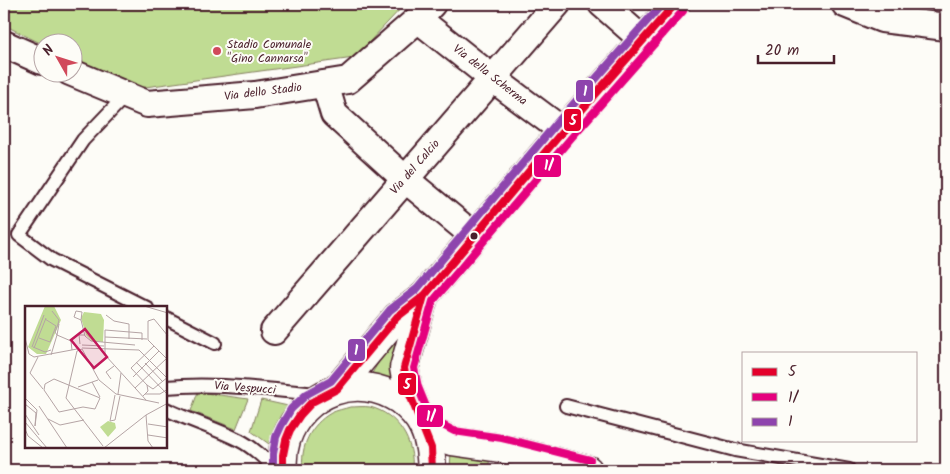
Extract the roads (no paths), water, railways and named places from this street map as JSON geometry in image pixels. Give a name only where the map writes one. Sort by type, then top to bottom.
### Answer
[{"type":"street","name":"Via del Calcio","points":[[274,331],[557,4]]},
{"type":"street","points":[[602,4],[643,40]]},
{"type":"street","points":[[283,470],[283,451],[290,428],[298,416],[307,406],[330,392],[397,317],[424,296],[563,131],[675,4]]},
{"type":"street","points":[[845,4],[882,19],[946,26]]},
{"type":"street","name":"Via della Scherma","points":[[425,11],[492,78],[563,131]]},
{"type":"street","name":"Via dello Stadio","points":[[82,77],[147,104],[255,95],[348,80],[425,11]]},
{"type":"street","points":[[4,44],[32,57]]},
{"type":"street","points":[[325,84],[334,114],[405,179],[474,236]]},
{"type":"street","points":[[424,296],[404,368],[408,390],[431,448],[432,470]]},
{"type":"street","points":[[330,392],[352,387],[367,387],[380,390],[406,404],[423,426],[451,441],[500,448],[588,470]]},
{"type":"lane","points":[[124,96],[83,140],[19,235],[52,260],[143,306]]},
{"type":"lane","points":[[168,319],[215,343]]},
{"type":"lane","name":"Via Vespucci","points":[[168,387],[213,385],[330,392]]},
{"type":"lane","points":[[566,406],[735,450],[849,470]]},
{"type":"lane","points":[[168,410],[241,441],[264,458],[276,470]]},
{"type":"place","name":"Stadio Comunale \"Gino Cannarsa\"","points":[[217,51]]}]
